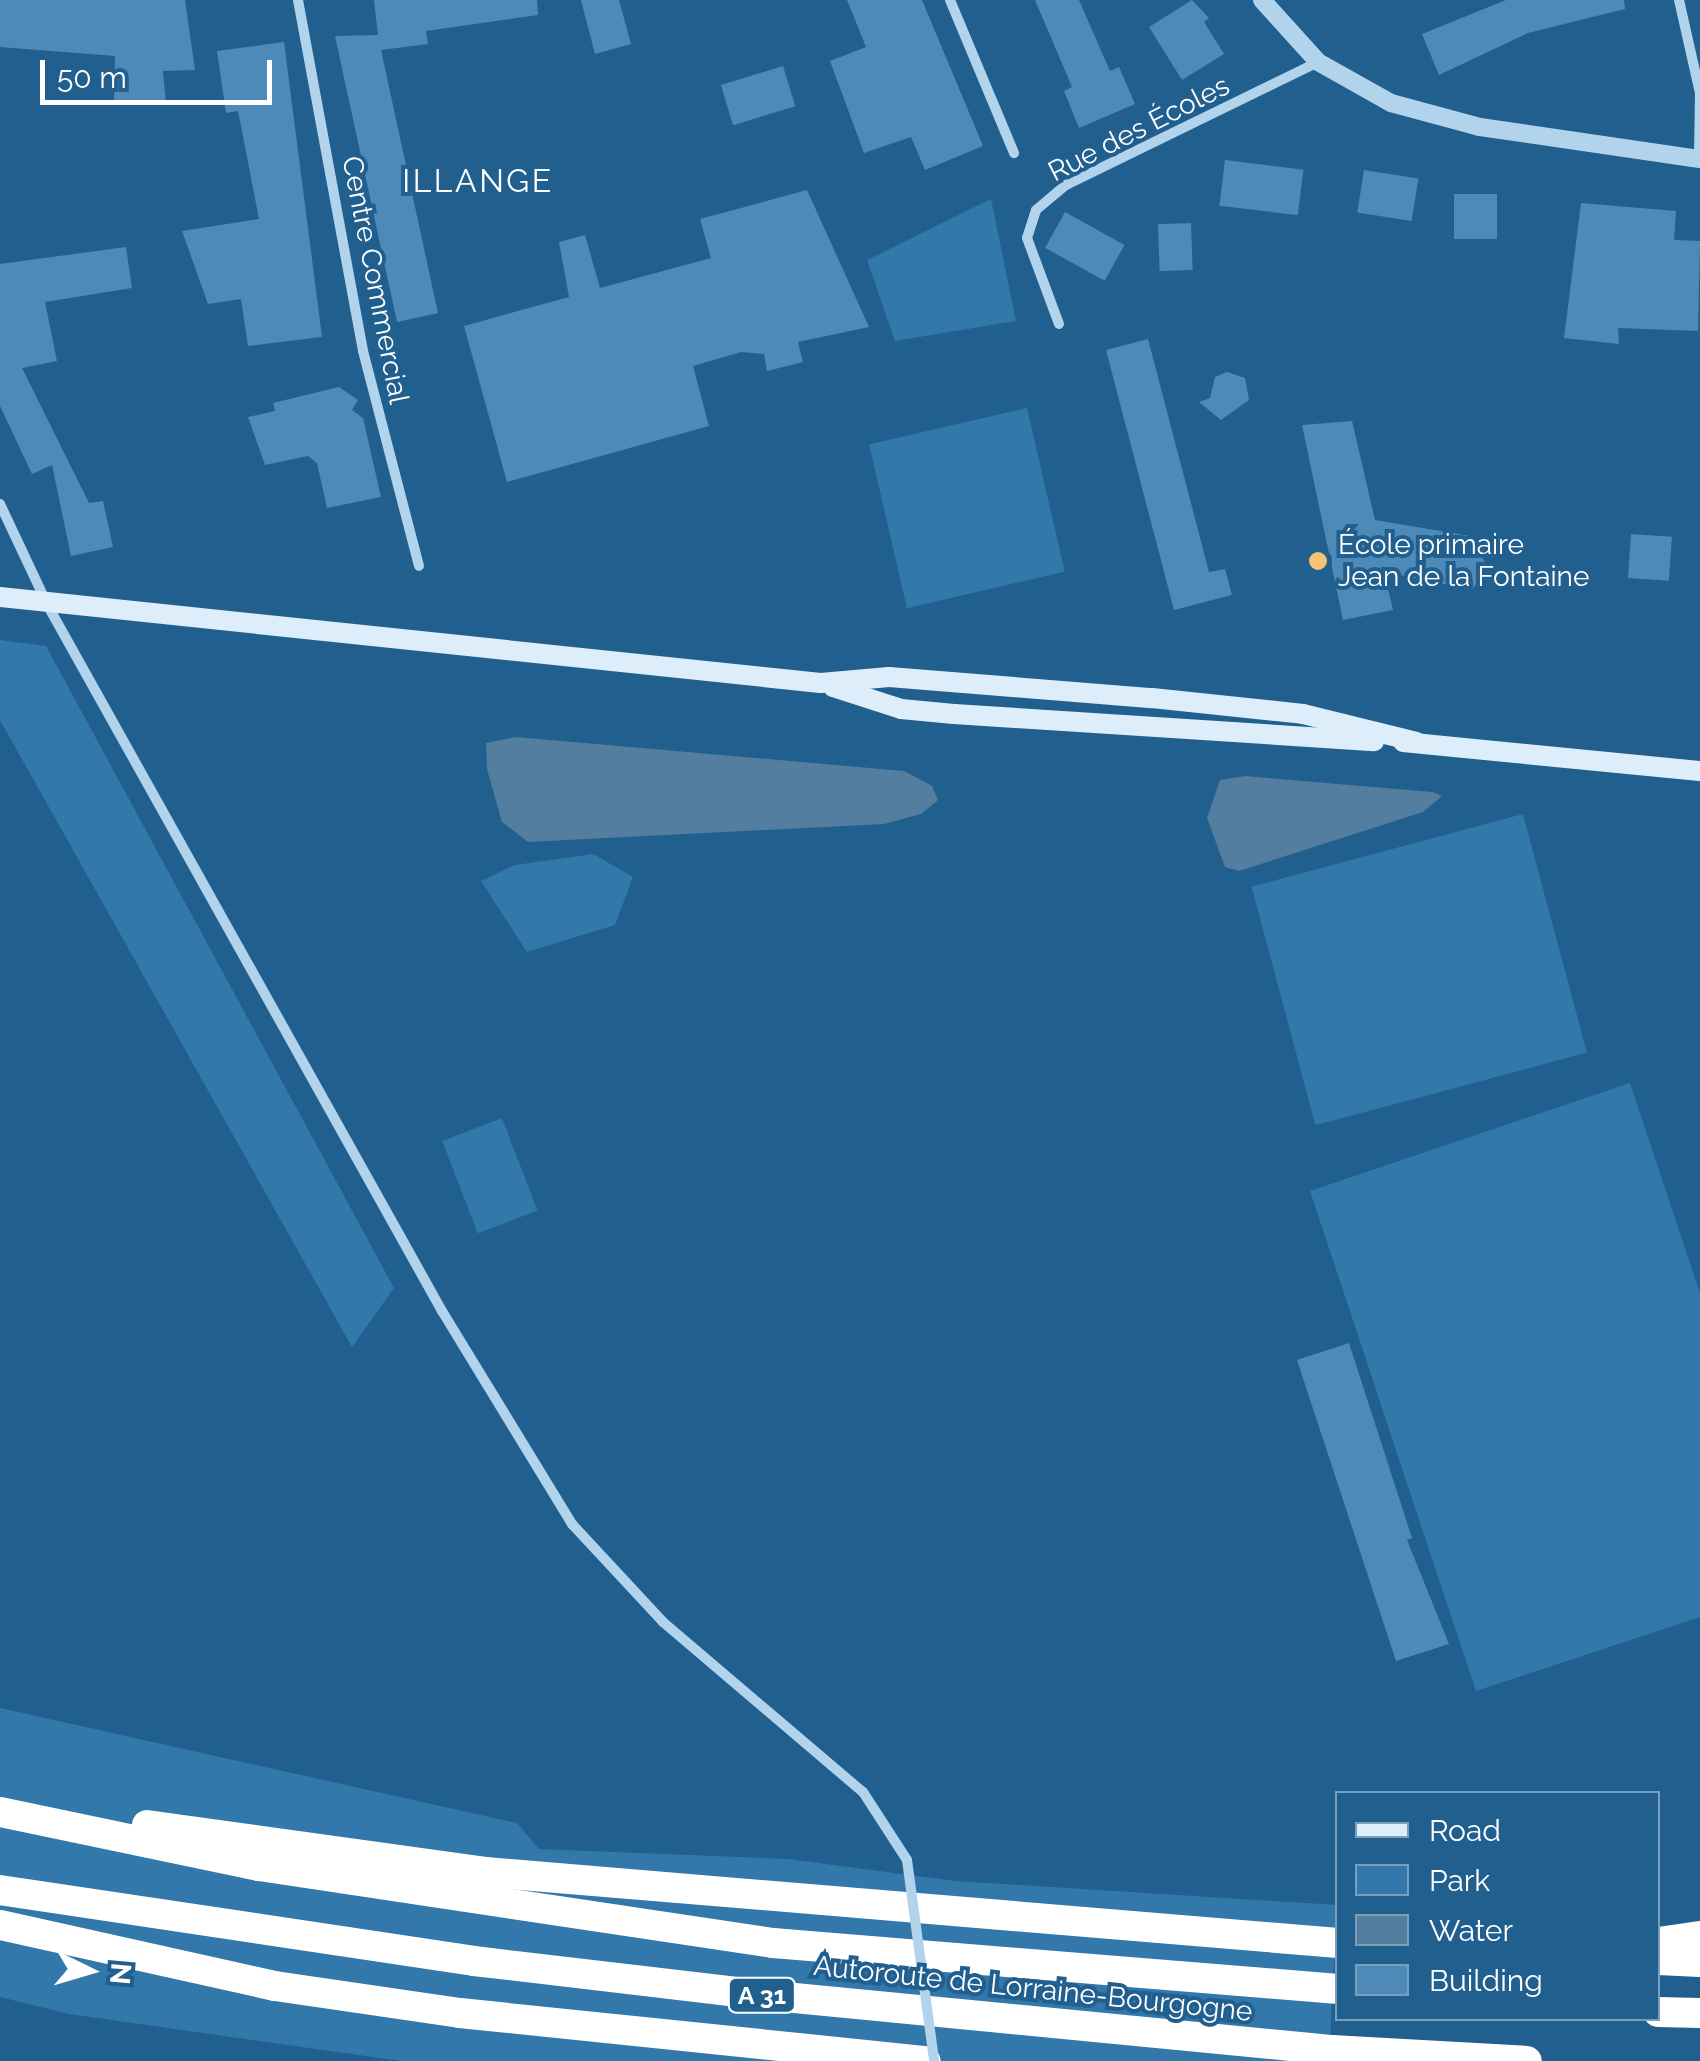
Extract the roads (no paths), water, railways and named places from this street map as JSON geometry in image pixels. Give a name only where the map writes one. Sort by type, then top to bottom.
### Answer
[{"type":"highway","points":[[0,1810],[485,1872],[1335,1942]]},
{"type":"highway","name":"Autoroute de Lorraine-Bourgogne","points":[[0,1810],[259,1866],[774,1943],[1335,1989]]},
{"type":"highway","name":"Autoroute de Lorraine-Bourgogne","points":[[0,1890],[418,1954],[774,1996],[1332,2050],[1528,2061]]},
{"type":"highway","points":[[0,1925],[275,1986],[442,2010],[926,2061]]},
{"type":"highway","points":[[1660,1942],[1700,1936]]},
{"type":"highway","points":[[1660,1960],[1700,1962]]},
{"type":"highway","points":[[1660,2012],[1700,2013]]},
{"type":"main road","points":[[0,597],[48,606],[821,683],[889,677],[1152,698],[1303,714],[1417,742]]},
{"type":"main road","points":[[821,683],[900,708],[1113,728],[1417,742],[1700,771]]},
{"type":"main road","points":[[1113,728],[1124,708],[1152,698]]},
{"type":"street","name":"Centre Commercial","points":[[298,0],[362,351],[418,566]]},
{"type":"street","points":[[950,0],[1014,153]]},
{"type":"street","points":[[1262,0],[1318,62],[1391,103],[1480,127],[1699,159],[1700,93],[1679,0]]},
{"type":"street","name":"Rue des Écoles","points":[[1059,324],[1027,238],[1036,210],[1066,185],[1318,62]]},
{"type":"street","points":[[0,504],[48,606],[442,1311],[572,1524],[662,1622],[862,1792],[907,1860],[934,2061]]},
{"type":"water","points":[[516,737],[904,771],[932,786],[938,800],[921,814],[884,824],[528,842],[502,822],[487,769],[486,743]]},
{"type":"water","points":[[1245,776],[1442,796],[1423,812],[1239,871],[1225,867],[1207,818],[1220,780]]},
{"type":"place","name":"École primaire Jean de la Fontaine","points":[[1318,561]]},
{"type":"district","name":"ILLANGE","points":[[478,181]]}]
